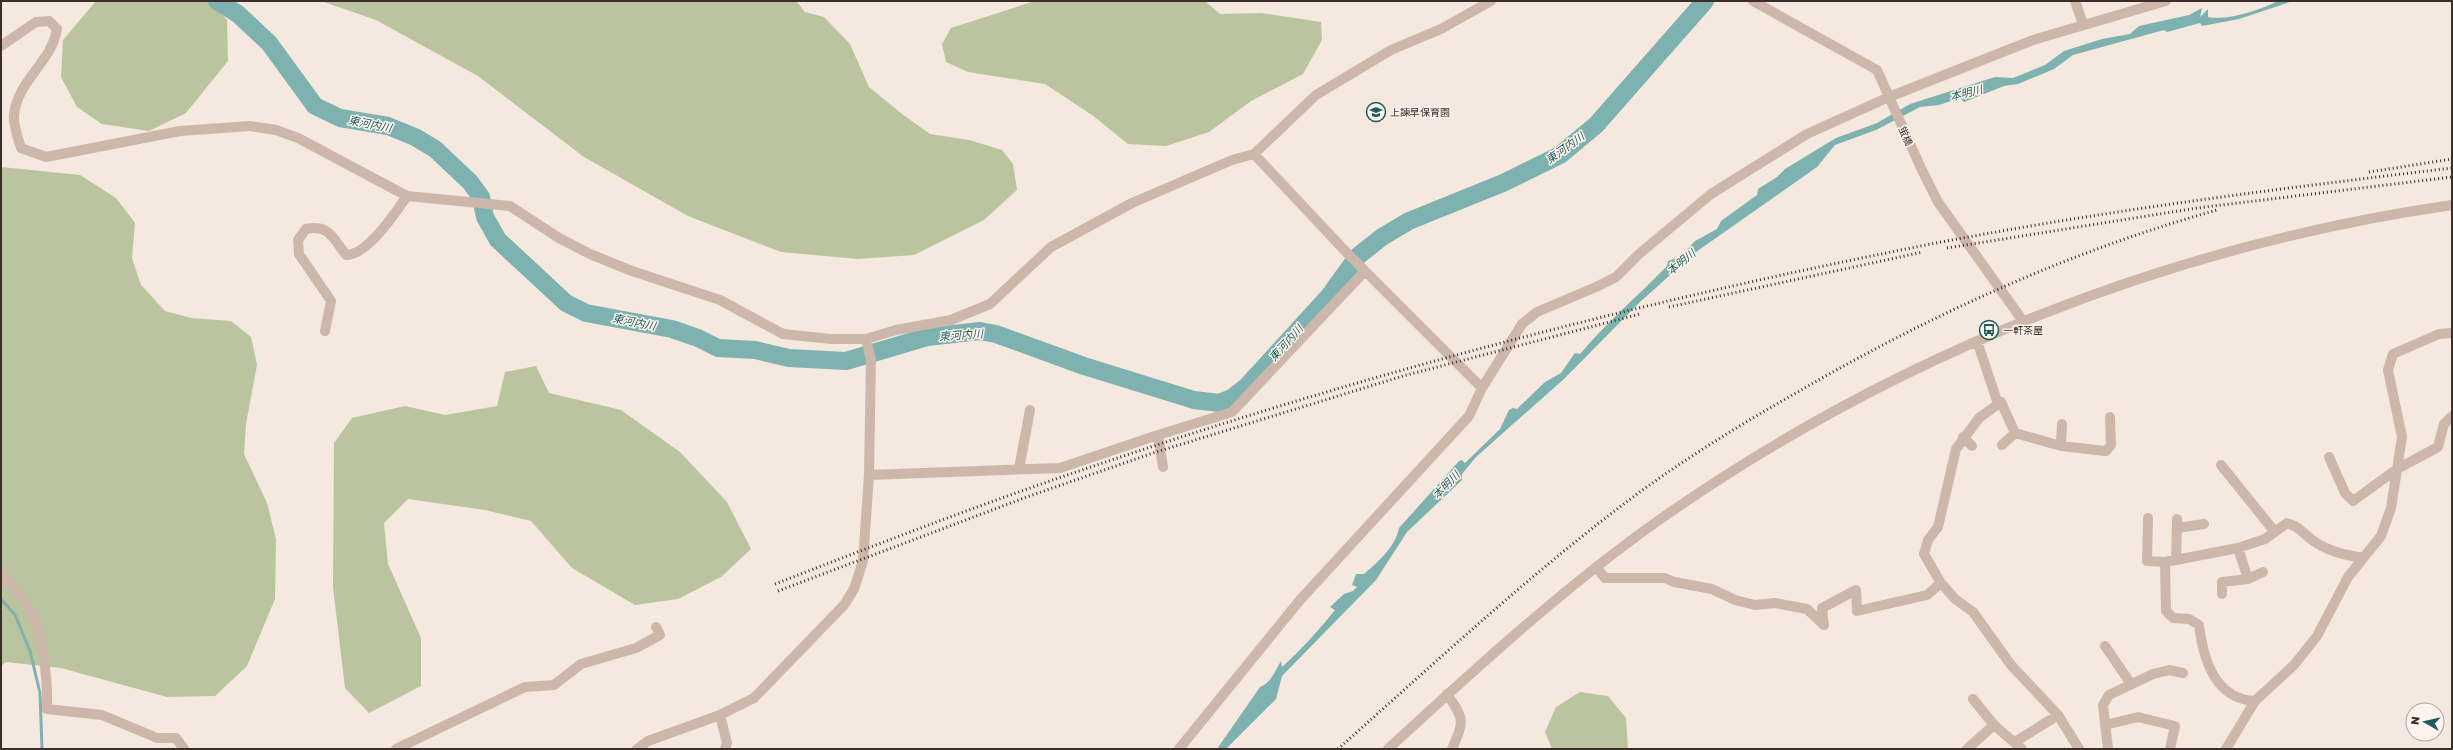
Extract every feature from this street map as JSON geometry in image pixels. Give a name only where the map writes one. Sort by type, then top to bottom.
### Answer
[{"type":"street","points":[[1,46],[36,22],[49,21],[57,29],[56,37],[48,51],[19,94],[13,117],[21,148],[30,153],[46,157],[180,131],[250,126],[276,130],[298,138],[407,196],[498,203],[510,206],[559,238],[590,254],[632,271],[720,300],[783,334],[831,339],[867,340],[896,330],[951,320],[990,304],[1052,247],[1132,203],[1232,160],[1254,154],[1316,95],[1391,50],[1441,29],[1492,1]]},
{"type":"street","name":"蛍橋","points":[[1753,1],[1877,70],[1920,166],[1938,202],[2024,321]]},
{"type":"street","points":[[2074,1],[2083,24]]},
{"type":"street","points":[[1179,749],[1300,600],[1469,416],[1482,388],[1522,324],[1537,312],[1616,277],[1639,254],[1712,194],[1807,134],[1891,101],[2026,43],[2083,24],[2166,1]]},
{"type":"street","points":[[1254,154],[1347,253],[1482,388]]},
{"type":"street","points":[[325,331],[331,301],[299,254],[298,240],[306,229],[316,227],[326,229],[346,255],[354,255],[363,249],[392,218],[407,196]]},
{"type":"street","points":[[1388,749],[1522,626],[1596,567],[1659,520],[1754,458],[1897,378],[2024,321],[2126,283],[2211,256],[2288,236],[2364,220],[2452,205]]},
{"type":"street","points":[[869,475],[1060,468],[1232,412],[1362,268]]},
{"type":"street","points":[[2226,749],[2255,701],[2294,665],[2317,636],[2348,577],[2381,536],[2386,523],[2402,437],[2388,370],[2393,354],[2439,334],[2452,333]]},
{"type":"street","points":[[637,749],[648,741],[720,715],[754,698],[844,605],[854,588],[863,561],[869,475],[870,360],[867,340]]},
{"type":"street","points":[[1978,341],[1997,401],[2001,402],[2015,433],[2061,446],[2106,451],[2111,445],[2110,417]]},
{"type":"street","points":[[2001,402],[1979,418],[1963,437],[1956,449],[1938,528],[1928,540],[1924,554],[1941,583],[1955,599],[1973,612],[2011,665],[2058,715],[2079,749]]},
{"type":"street","points":[[1019,469],[1030,410]]},
{"type":"street","points":[[2329,457],[2345,493],[2353,501],[2397,470],[2438,447],[2444,424],[2452,416]]},
{"type":"street","points":[[2061,446],[2062,424]]},
{"type":"street","points":[[2002,445],[2015,433]]},
{"type":"street","points":[[1158,435],[1163,467]]},
{"type":"street","points":[[1963,437],[1972,446]]},
{"type":"street","points":[[1955,475],[1956,449]]},
{"type":"street","points":[[2221,465],[2275,532]]},
{"type":"street","points":[[2148,518],[2147,561],[2165,562],[2238,548],[2264,539],[2287,523],[2297,525],[2315,542],[2336,553],[2364,558]]},
{"type":"street","points":[[2176,560],[2177,523],[2204,524]]},
{"type":"street","points":[[2238,548],[2248,579]]},
{"type":"street","points":[[2165,562],[2166,611],[2173,618],[2189,619],[2199,625],[2205,660],[2214,679],[2235,695],[2246,700],[2255,701]]},
{"type":"street","points":[[1596,567],[1605,578],[1665,578],[1674,582],[1712,589],[1735,600],[1755,605],[1775,603],[1807,608],[1824,625],[1822,608],[1856,590],[1857,611],[1928,595],[1941,583]]},
{"type":"street","points":[[1,572],[30,610],[36,624],[48,684],[47,709],[102,715],[157,738],[176,738],[184,749]]},
{"type":"street","points":[[2222,594],[2222,582],[2248,579],[2263,572]]},
{"type":"street","points":[[396,749],[525,687],[554,685],[581,664],[636,648],[660,635],[656,628]]},
{"type":"street","points":[[2105,646],[2131,684]]},
{"type":"street","points":[[2108,749],[2103,705],[2109,695],[2153,674],[2169,670],[2183,672]]},
{"type":"street","points":[[1447,694],[1459,711],[1462,725],[1452,749]]},
{"type":"street","points":[[1973,699],[1994,725],[2018,745],[2058,715]]},
{"type":"street","points":[[720,715],[727,743],[725,749]]},
{"type":"street","points":[[2105,725],[2138,717],[2176,726],[2170,749]]},
{"type":"street","points":[[1967,749],[1994,725]]},
{"type":"green space","points":[[96,1],[209,1],[227,20],[228,61],[186,113],[149,131],[102,124],[77,107],[61,77],[63,40]]},
{"type":"green space","points":[[321,1],[796,1],[805,12],[824,17],[850,44],[869,87],[902,114],[930,134],[969,140],[1002,150],[1013,164],[1017,190],[984,220],[914,255],[858,259],[781,252],[688,216],[584,157],[478,76],[376,20]]},
{"type":"green space","points":[[1035,1],[1205,1],[1220,14],[1261,13],[1321,22],[1322,40],[1303,74],[1251,101],[1209,132],[1166,146],[1128,144],[1092,115],[1045,84],[968,72],[946,62],[942,44],[951,28]]},
{"type":"green space","points":[[1,167],[80,175],[116,198],[135,223],[132,258],[141,285],[165,311],[191,318],[231,321],[251,337],[257,365],[246,424],[244,454],[267,503],[276,539],[275,599],[247,666],[215,696],[167,697],[61,668],[6,662],[1,666]]},
{"type":"green space","points":[[536,366],[549,393],[621,410],[680,452],[727,502],[751,549],[721,577],[678,599],[635,605],[572,568],[531,521],[485,510],[408,499],[384,523],[388,564],[421,638],[421,686],[369,713],[345,688],[333,587],[334,443],[352,418],[405,406],[445,415],[497,406],[505,372]]},
{"type":"green space","points":[[1580,692],[1608,696],[1626,718],[1628,749],[1552,749],[1545,732],[1556,707]]},
{"type":"water","name":"本明川","points":[[2278,1],[2293,1],[2239,19],[2202,26],[2200,23],[2167,32],[2164,30],[2073,55],[2054,69],[2018,84],[2004,86],[1964,102],[1960,98],[1939,105],[1920,107],[1876,130],[1835,145],[1817,167],[1696,252],[1640,302],[1565,378],[1476,457],[1462,474],[1462,480],[1407,532],[1376,580],[1282,676],[1276,699],[1226,749],[1217,749],[1260,687],[1267,683],[1281,661],[1282,667],[1310,640],[1335,610],[1330,607],[1344,594],[1353,591],[1357,587],[1352,585],[1356,574],[1364,574],[1375,565],[1390,548],[1399,528],[1459,461],[1462,460],[1465,463],[1500,429],[1509,410],[1513,408],[1517,409],[1545,382],[1561,373],[1575,353],[1580,354],[1590,342],[1667,266],[1668,261],[1680,257],[1695,241],[1717,229],[1721,221],[1757,195],[1758,189],[1777,177],[1785,169],[1836,138],[1877,123],[1910,104],[1995,77],[2013,78],[2045,65],[2064,51],[2102,39],[2130,34],[2139,26],[2189,15],[2202,8],[2200,17],[2208,9],[2208,17],[2216,18],[2244,14]]},
{"type":"waterway","name":"東河内川","points":[[217,1],[238,14],[269,43],[315,106],[340,118],[388,126],[415,137],[435,149],[470,182],[481,197],[485,217],[498,240],[566,303],[586,313],[672,329],[698,338],[718,348],[755,350],[789,358],[846,361],[927,337],[980,331],[996,334],[1084,366],[1194,400],[1219,403],[1232,398],[1247,386],[1329,296],[1358,256],[1382,237],[1409,221],[1503,183],[1560,155],[1596,125],[1705,1]]},
{"type":"waterway","points":[[1,599],[15,615],[30,651],[40,693],[42,749]]},
{"type":"railway","points":[[2369,172],[2452,159]]},
{"type":"railway","points":[[775,584],[1007,496],[1188,435],[1292,402],[1397,372],[1608,316],[1713,290],[1926,245],[1991,233],[2122,211],[2452,168]]},
{"type":"railway","points":[[1947,248],[2197,208],[2452,177]]},
{"type":"railway","points":[[1338,749],[1485,618],[1598,524],[1637,494],[1695,454],[1735,429],[1846,365],[1948,312],[2001,288],[2108,245],[2162,226],[2217,210]]},
{"type":"railway","points":[[1669,307],[1923,252]]},
{"type":"railway","points":[[778,591],[1024,498],[1153,453],[1403,376],[1640,314]]},
{"type":"place","name":"上諫早保育園","points":[[1376,112]]},
{"type":"place","name":"一軒茶屋","points":[[1989,330]]}]
